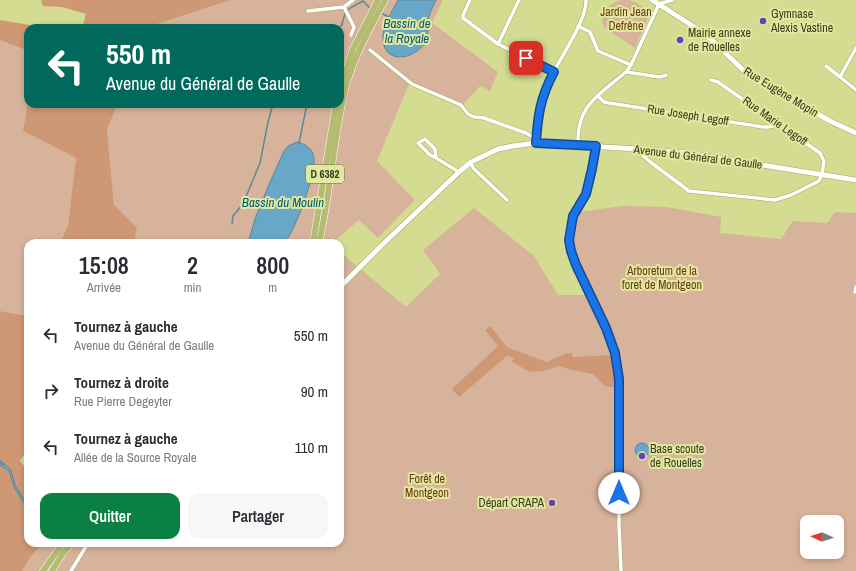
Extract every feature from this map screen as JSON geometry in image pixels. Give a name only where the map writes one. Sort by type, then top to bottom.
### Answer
[{"type":"highway","points":[[344,75],[349,59],[376,0]]},
{"type":"highway","name":"D 6382","points":[[344,96],[358,52],[385,0]]},
{"type":"highway","name":"D 6382","points":[[314,239],[335,108]]},
{"type":"highway","name":"D 6382","points":[[320,239],[341,108]]},
{"type":"highway","points":[[43,571],[60,547]]},
{"type":"highway","points":[[52,571],[68,547]]},
{"type":"street","points":[[308,11],[344,7],[353,0]]},
{"type":"street","points":[[470,0],[463,15],[464,18],[498,44],[554,72]]},
{"type":"street","points":[[498,44],[519,0]]},
{"type":"street","points":[[370,50],[412,84],[461,105],[468,114],[513,129],[536,141],[539,106],[545,88],[578,26],[584,13],[586,0]]},
{"type":"street","name":"Rue Eugène Mopin","points":[[652,0],[696,28],[714,42],[742,70],[755,79],[830,122],[856,133]]},
{"type":"street","points":[[578,146],[578,132],[581,116],[588,105],[626,72],[631,65],[659,4],[672,0]]},
{"type":"street","points":[[344,7],[354,28],[351,35]]},
{"type":"street","points":[[578,26],[590,32],[598,51],[631,65]]},
{"type":"street","points":[[840,77],[856,48]]},
{"type":"street","points":[[826,66],[856,90]]},
{"type":"street","points":[[626,72],[660,77],[666,75]]},
{"type":"street","name":"Rue Marie Legoff","points":[[711,80],[718,82],[820,153],[824,161],[822,174]]},
{"type":"street","name":"Rue Joseph Legoff","points":[[598,96],[604,102],[609,103],[763,127],[780,125]]},
{"type":"street","points":[[436,158],[435,149],[425,139],[418,143],[430,156],[459,172]]},
{"type":"street","name":"Avenue du Général de Gaulle","points":[[344,282],[471,162],[498,150],[536,141],[578,146],[687,153],[856,180]]},
{"type":"street","points":[[596,146],[586,194],[573,216],[569,240],[576,265],[615,353],[619,379],[619,526],[621,571]]},
{"type":"street","points":[[638,149],[649,161],[689,191],[775,200],[791,195],[818,181],[822,174]]},
{"type":"street","points":[[471,162],[473,168],[507,200]]},
{"type":"street","points":[[855,292],[856,288]]},
{"type":"street","points":[[71,571],[86,547]]},
{"type":"green space","points":[[231,0],[443,0],[432,23],[498,72],[490,91],[480,86],[462,106],[409,84],[377,161],[415,200],[378,238],[359,220],[337,239],[135,239],[137,228],[114,206],[107,129],[116,108],[344,108],[344,24],[157,24]]},
{"type":"green space","name":"Jardin Jean Defrêne","points":[[621,0],[630,0],[651,11],[635,48],[604,27],[602,22],[603,13],[605,10],[612,4]]},
{"type":"green space","points":[[0,40],[24,49],[24,108],[27,108],[23,131],[76,158],[68,225],[62,239],[24,239],[24,315],[0,311]]},
{"type":"green space","points":[[623,206],[667,207],[721,217],[720,233],[781,239],[793,221],[827,223],[835,212],[856,213],[856,571],[22,571],[29,559],[40,547],[344,547],[344,255],[406,307],[440,274],[423,250],[474,208],[534,256],[558,295],[585,295],[586,291],[568,249],[567,232],[571,215],[578,212]]},
{"type":"shaded area","points":[[41,0],[231,0],[157,24],[83,24],[86,14],[62,7],[43,6]]},
{"type":"shaded area","points":[[0,20],[24,24],[24,49],[0,40]]},
{"type":"shaded area","points":[[27,108],[116,108],[107,129],[114,205],[137,228],[135,239],[62,239],[68,225],[76,158],[23,131]]},
{"type":"shaded area","points":[[0,311],[24,315],[24,455],[20,461],[24,466],[24,547],[40,547],[29,559],[22,571],[0,571]]},
{"type":"shaded area","points":[[490,326],[507,347],[547,362],[567,353],[572,353],[573,357],[612,355],[616,388],[605,386],[593,374],[559,366],[544,371],[530,372],[512,362],[514,358],[507,356],[459,397],[452,389],[498,346],[485,330]]},
{"type":"water","name":"Bassin de la Royale","points":[[398,0],[436,0],[428,20],[428,34],[426,41],[414,53],[400,57],[389,53],[385,48],[383,40],[384,29]]},
{"type":"water","name":"Bassin du Moulin","points":[[297,142],[303,144],[311,150],[314,158],[312,176],[294,227],[287,239],[249,239],[255,219],[270,182],[284,151],[288,146]]},
{"type":"water","points":[[642,443],[647,445],[649,450],[647,455],[642,457],[637,455],[635,450],[637,445]]},
{"type":"water","points":[[0,460],[11,470],[15,485],[24,500],[24,503],[15,489],[9,471],[0,465],[0,463],[4,465],[0,462]]},
{"type":"waterway","points":[[342,24],[346,12],[351,8],[363,1],[369,7]]},
{"type":"waterway","points":[[383,14],[389,17]]},
{"type":"waterway","points":[[232,224],[233,216],[243,204],[260,163],[272,108]]},
{"type":"waterway","points":[[299,143],[306,108]]},
{"type":"place","name":"Gymnase Alexis Vastine","points":[[763,21]]},
{"type":"place","name":"Mairie annexe de Rouelles","points":[[680,40]]},
{"type":"place","name":"Base scoute de Rouelles","points":[[642,456]]},
{"type":"place","name":"Départ CRAPA","points":[[552,503]]},
{"type":"route","points":[[526,58],[554,72],[545,88],[539,106],[536,143],[596,146],[586,194],[573,216],[569,240],[576,265],[606,328],[615,353],[619,379],[619,493]]},
{"type":"park label","name":"Arboretum de la foret de Montgeon","points":[[662,278]]},
{"type":"park label","name":"Forêt de Montgeon","points":[[427,486]]}]
